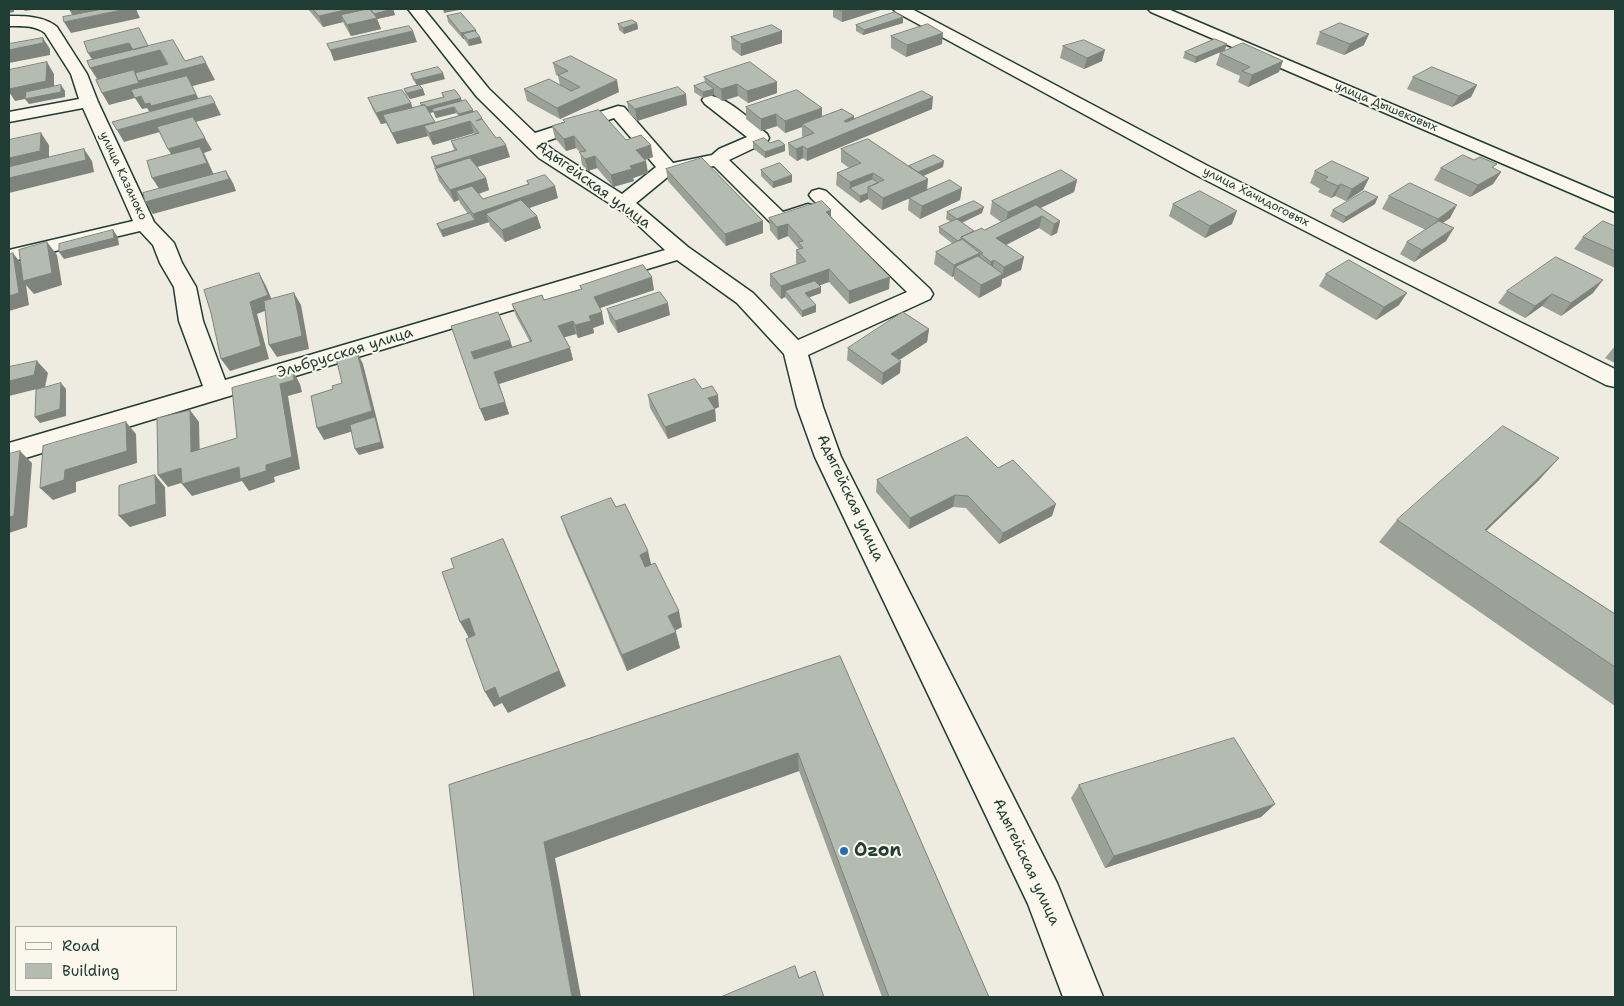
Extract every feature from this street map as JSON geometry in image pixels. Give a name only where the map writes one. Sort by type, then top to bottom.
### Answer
[{"type":"street","name":"Адыгейская улица","points":[[416,9],[483,93],[546,154],[633,210],[680,252],[745,298],[795,351],[810,407],[828,457],[1044,896],[1083,997]]},
{"type":"street","name":"улица Хачидоговых","points":[[901,9],[1201,170],[1364,254],[1615,379]]},
{"type":"street","name":"улица Дышековых","points":[[1156,9],[1615,206]]},
{"type":"street","name":"улица Казаноко","points":[[9,21],[45,25],[51,30],[78,74],[145,224],[163,243],[171,263],[185,287],[191,321],[216,392]]},
{"type":"street","points":[[622,204],[663,171],[718,159],[726,153],[760,138],[733,115],[711,100]]},
{"type":"street","points":[[9,117],[89,102]]},
{"type":"street","points":[[531,140],[618,112],[668,169]]},
{"type":"street","points":[[718,159],[779,220],[824,200],[922,294],[795,351]]},
{"type":"street","points":[[9,256],[145,224]]},
{"type":"street","name":"Эльбрусская улица","points":[[9,453],[680,252]]},
{"type":"building","points":[[103,9],[126,9],[64,22],[63,17]]},
{"type":"building","points":[[313,9],[349,9],[319,16]]},
{"type":"building","points":[[368,9],[377,18],[347,25],[341,15]]},
{"type":"building","points":[[393,9],[374,14],[371,10]]},
{"type":"building","points":[[895,12],[903,17],[864,30],[856,25]]},
{"type":"building","points":[[461,13],[476,30],[461,33],[447,16]]},
{"type":"building","points":[[632,20],[637,23],[623,28],[618,24]]},
{"type":"building","points":[[1340,23],[1369,34],[1350,44],[1320,32]]},
{"type":"building","points":[[928,24],[943,33],[907,45],[891,36]]},
{"type":"building","points":[[772,25],[782,31],[741,44],[731,37]]},
{"type":"building","points":[[409,26],[413,31],[330,50],[327,44]]},
{"type":"building","points":[[139,28],[148,46],[133,50],[129,43],[88,53],[84,42]]},
{"type":"building","points":[[475,31],[480,37],[468,40],[463,34]]},
{"type":"building","points":[[43,38],[43,43],[9,50],[9,44]]},
{"type":"building","points":[[1215,39],[1227,44],[1196,57],[1185,52]]},
{"type":"building","points":[[173,40],[185,61],[202,56],[206,63],[138,81],[135,73],[168,64],[160,50],[90,68],[87,61]]},
{"type":"building","points":[[1084,40],[1105,50],[1087,58],[1063,46]]},
{"type":"building","points":[[1243,43],[1283,61],[1252,75],[1242,71],[1250,67],[1220,53]]},
{"type":"building","points":[[571,56],[617,80],[557,108],[524,89],[549,79],[571,91],[580,87],[558,75],[568,71],[553,63]]},
{"type":"building","points":[[47,62],[46,81],[9,89],[9,70]]},
{"type":"building","points":[[750,62],[777,82],[747,91],[737,84],[721,89],[704,77]]},
{"type":"building","points":[[438,67],[443,73],[415,80],[411,74]]},
{"type":"building","points":[[1432,67],[1477,85],[1459,96],[1413,77]]},
{"type":"building","points":[[134,70],[139,83],[102,93],[96,80]]},
{"type":"building","points":[[187,76],[196,94],[151,106],[150,103],[145,104],[141,96],[135,98],[131,90]]},
{"type":"building","points":[[705,82],[714,89],[703,92],[694,86]]},
{"type":"building","points":[[61,85],[61,92],[25,99],[26,92]]},
{"type":"building","points":[[419,85],[423,89],[407,93],[404,89]]},
{"type":"building","points":[[678,87],[686,94],[635,109],[627,102]]},
{"type":"building","points":[[402,90],[411,103],[376,113],[368,98]]},
{"type":"building","points":[[455,90],[461,98],[427,107],[420,103],[444,97],[442,93]]},
{"type":"building","points":[[797,90],[822,108],[785,121],[776,114],[761,119],[746,107]]},
{"type":"building","points":[[922,91],[933,97],[807,149],[803,146],[796,149],[788,143],[814,133],[802,124],[842,109],[854,116],[844,121],[846,122]]},
{"type":"building","points":[[211,96],[215,103],[117,130],[112,122],[200,98]]},
{"type":"building","points":[[466,100],[473,110],[459,114],[454,107],[434,112],[432,109]]},
{"type":"building","points":[[425,105],[435,122],[392,133],[383,115]]},
{"type":"building","points":[[599,110],[626,140],[641,135],[651,145],[636,150],[646,161],[630,166],[632,169],[611,175],[595,156],[585,159],[579,152],[586,151],[574,136],[564,139],[552,126],[565,122],[563,120]]},
{"type":"building","points":[[477,111],[482,118],[476,121],[482,119],[496,138],[500,137],[506,145],[436,166],[431,157],[457,150],[451,141],[479,133],[470,121],[429,133],[424,126]]},
{"type":"building","points":[[193,117],[205,138],[168,149],[157,127]]},
{"type":"building","points":[[41,133],[40,151],[9,158],[9,140]]},
{"type":"building","points":[[764,138],[770,143],[779,140],[785,145],[765,152],[753,142]]},
{"type":"building","points":[[868,139],[928,179],[883,198],[868,187],[884,180],[873,173],[850,182],[837,173],[861,163],[841,149]]},
{"type":"building","points":[[200,147],[207,163],[152,178],[147,161]]},
{"type":"building","points":[[84,149],[86,160],[9,178],[9,167]]},
{"type":"building","points":[[934,155],[944,161],[918,172],[909,166]]},
{"type":"building","points":[[1463,155],[1474,160],[1480,157],[1497,164],[1492,167],[1501,172],[1478,185],[1441,168]]},
{"type":"building","points":[[470,158],[486,178],[450,190],[435,169]]},
{"type":"building","points":[[702,158],[763,221],[725,234],[666,169]]},
{"type":"building","points":[[1332,161],[1369,178],[1352,189],[1324,180],[1328,177],[1315,171]]},
{"type":"building","points":[[780,163],[792,175],[773,182],[761,170]]},
{"type":"building","points":[[1061,170],[1077,180],[1008,212],[992,201]]},
{"type":"building","points":[[226,171],[229,179],[145,202],[143,193]]},
{"type":"building","points":[[545,175],[555,186],[473,214],[456,191],[472,186],[483,199],[529,184],[527,181]]},
{"type":"building","points":[[873,179],[878,183],[868,187],[868,193],[860,196],[850,188]]},
{"type":"building","points":[[950,180],[962,188],[922,206],[909,198]]},
{"type":"building","points":[[1410,183],[1457,205],[1438,219],[1389,196]]},
{"type":"building","points":[[1200,191],[1237,211],[1210,226],[1173,204]]},
{"type":"building","points":[[1365,191],[1378,197],[1346,217],[1333,210]]},
{"type":"building","points":[[521,200],[537,216],[502,230],[486,214]]},
{"type":"building","points":[[822,201],[831,210],[826,212],[890,277],[849,291],[829,269],[781,286],[770,274],[806,261],[796,250],[803,248],[798,242],[803,241],[788,224],[777,227],[769,218]]},
{"type":"building","points":[[974,201],[984,207],[957,219],[947,212]]},
{"type":"building","points":[[1036,205],[1060,221],[1054,224],[1042,216],[996,238],[1024,257],[1004,267],[994,260],[991,262],[981,254],[983,253],[961,237],[982,228],[984,230]]},
{"type":"building","points":[[470,213],[475,220],[441,230],[437,224]]},
{"type":"building","points":[[957,219],[974,231],[961,237],[961,240],[958,241],[939,227]]},
{"type":"building","points":[[1439,221],[1454,228],[1422,250],[1407,242]]},
{"type":"building","points":[[1603,221],[1615,226],[1615,251],[1583,237]]},
{"type":"building","points":[[113,230],[114,238],[59,252],[59,244]]},
{"type":"building","points":[[962,239],[980,253],[954,265],[936,252]]},
{"type":"building","points":[[47,242],[52,273],[23,281],[19,250]]},
{"type":"building","points":[[13,253],[19,293],[9,296],[9,255]]},
{"type":"building","points":[[978,256],[1003,274],[981,285],[955,267]]},
{"type":"building","points":[[1556,257],[1603,280],[1571,303],[1552,294],[1535,306],[1507,291]]},
{"type":"building","points":[[1349,260],[1407,293],[1384,307],[1326,274]]},
{"type":"building","points":[[643,265],[652,277],[594,297],[602,312],[589,316],[591,321],[575,325],[573,321],[558,326],[570,348],[494,372],[505,402],[480,409],[451,326],[498,312],[510,340],[471,352],[474,359],[532,341],[512,304],[542,295],[544,300],[582,289],[580,286]]},
{"type":"building","points":[[259,273],[268,295],[250,302],[261,346],[221,359],[204,290]]},
{"type":"building","points":[[815,281],[821,287],[805,293],[816,305],[802,311],[785,291]]},
{"type":"building","points":[[660,292],[668,303],[615,321],[607,309]]},
{"type":"building","points":[[294,293],[302,336],[269,345],[264,301]]},
{"type":"building","points":[[903,312],[929,329],[891,354],[901,361],[883,373],[848,348]]},
{"type":"building","points":[[357,352],[372,411],[317,428],[311,396],[333,389],[332,386],[342,383],[336,358]]},
{"type":"building","points":[[37,361],[34,375],[9,381],[9,367]]},
{"type":"building","points":[[293,371],[294,380],[280,384],[292,457],[266,465],[266,471],[240,479],[239,467],[182,484],[181,468],[158,475],[157,418],[190,410],[191,452],[237,438],[232,388]]},
{"type":"building","points":[[695,379],[702,389],[712,386],[718,395],[708,398],[715,409],[665,427],[648,395]]},
{"type":"building","points":[[61,383],[60,409],[35,417],[36,390]]},
{"type":"building","points":[[375,417],[381,442],[355,449],[350,425]]},
{"type":"building","points":[[126,422],[127,451],[65,470],[64,480],[40,488],[43,446]]},
{"type":"building","points":[[1503,426],[1559,458],[1485,530],[1615,614],[1615,667],[1397,520]]},
{"type":"building","points":[[967,437],[998,468],[1013,460],[1056,504],[1003,533],[968,496],[955,495],[910,518],[877,480]]},
{"type":"building","points":[[20,451],[14,516],[9,517],[9,454]]},
{"type":"building","points":[[155,475],[156,504],[119,516],[119,486]]},
{"type":"building","points":[[611,498],[616,507],[625,504],[648,551],[640,555],[645,567],[655,563],[679,611],[668,616],[676,632],[622,655],[561,517]]},
{"type":"building","points":[[503,539],[559,671],[499,698],[495,687],[485,692],[466,639],[475,635],[469,618],[460,622],[442,572],[454,568],[451,559]]},
{"type":"building","points":[[840,656],[989,997],[889,997],[798,753],[544,842],[572,997],[474,997],[449,785]]},
{"type":"building","points":[[1234,738],[1275,804],[1114,856],[1079,785]]},
{"type":"building","points":[[795,966],[799,978],[815,971],[824,997],[721,997]]},
{"type":"place","name":"Ozon","points":[[844,851]]}]
